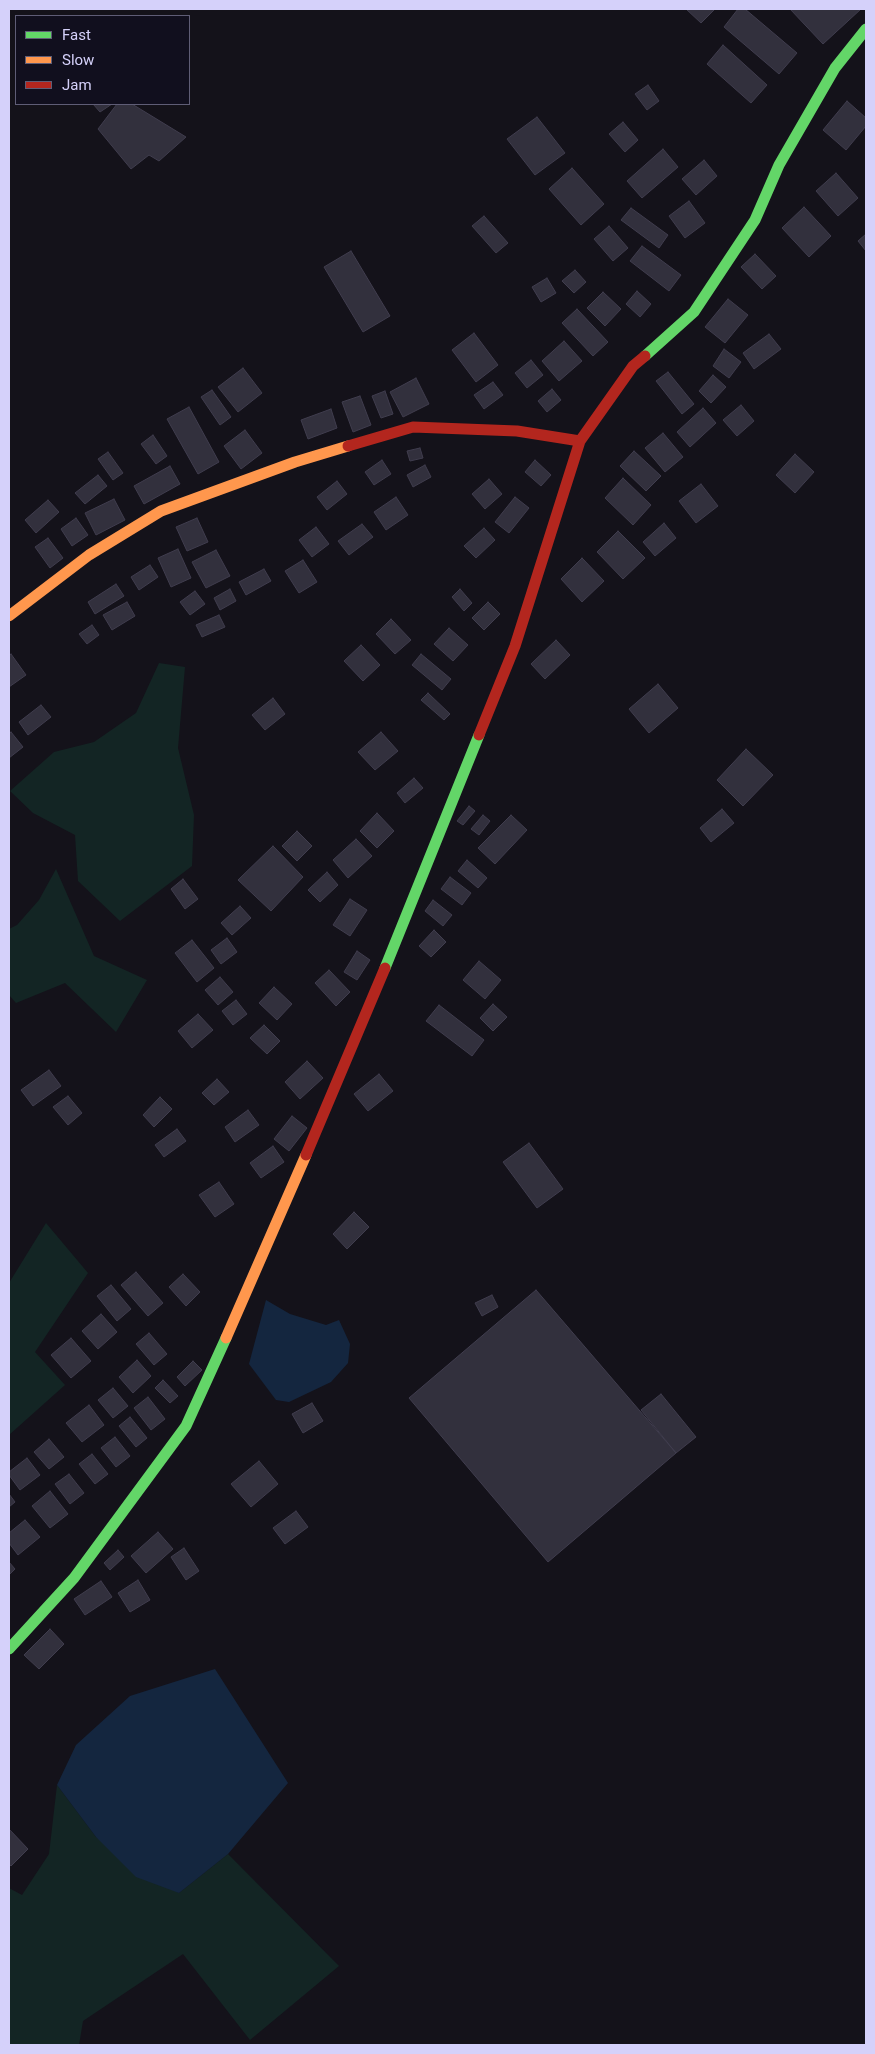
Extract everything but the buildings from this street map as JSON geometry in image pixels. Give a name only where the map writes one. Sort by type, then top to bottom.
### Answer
[{"type":"street","points":[[9,1649],[74,1578],[186,1426],[231,1328],[375,994],[511,655],[580,441],[633,366],[694,312],[755,220],[779,166],[835,68],[866,28]]},
{"type":"street","points":[[9,616],[90,555],[161,511],[295,462],[412,427],[517,431],[580,441]]},
{"type":"shaded area","points":[[159,663],[185,667],[178,748],[194,815],[192,866],[120,921],[78,881],[75,835],[33,813],[10,791],[54,752],[94,742],[136,713]]},
{"type":"shaded area","points":[[56,869],[94,956],[147,980],[116,1032],[65,983],[16,1003],[9,995],[9,929],[17,925],[39,900]]},
{"type":"shaded area","points":[[46,1223],[88,1273],[35,1352],[65,1385],[9,1435],[9,1283]]},
{"type":"shaded area","points":[[57,1785],[96,1837],[179,1893],[228,1854],[339,1966],[250,2040],[183,1954],[83,2021],[79,2045],[9,2045],[9,1888],[22,1895],[49,1854]]},
{"type":"water","points":[[266,1300],[290,1314],[326,1325],[339,1320],[350,1344],[348,1363],[331,1382],[289,1402],[276,1400],[249,1364]]},
{"type":"water","points":[[215,1669],[288,1783],[228,1854],[179,1893],[136,1877],[96,1837],[57,1785],[76,1745],[130,1696]]},
{"type":"traffic: fast","points":[[645,356],[694,312],[755,220],[779,165],[835,68],[866,29]]},
{"type":"traffic: fast","points":[[385,968],[479,735]]},
{"type":"traffic: fast","points":[[9,1649],[74,1578],[186,1426],[226,1338]]},
{"type":"traffic: slow","points":[[9,616],[89,555],[161,511],[295,462],[348,446]]},
{"type":"traffic: slow","points":[[226,1338],[306,1155]]},
{"type":"traffic: jam","points":[[479,735],[515,646],[580,441],[633,366],[645,356]]},
{"type":"traffic: jam","points":[[348,446],[413,427],[517,431],[580,441]]},
{"type":"traffic: jam","points":[[306,1155],[385,968]]}]
